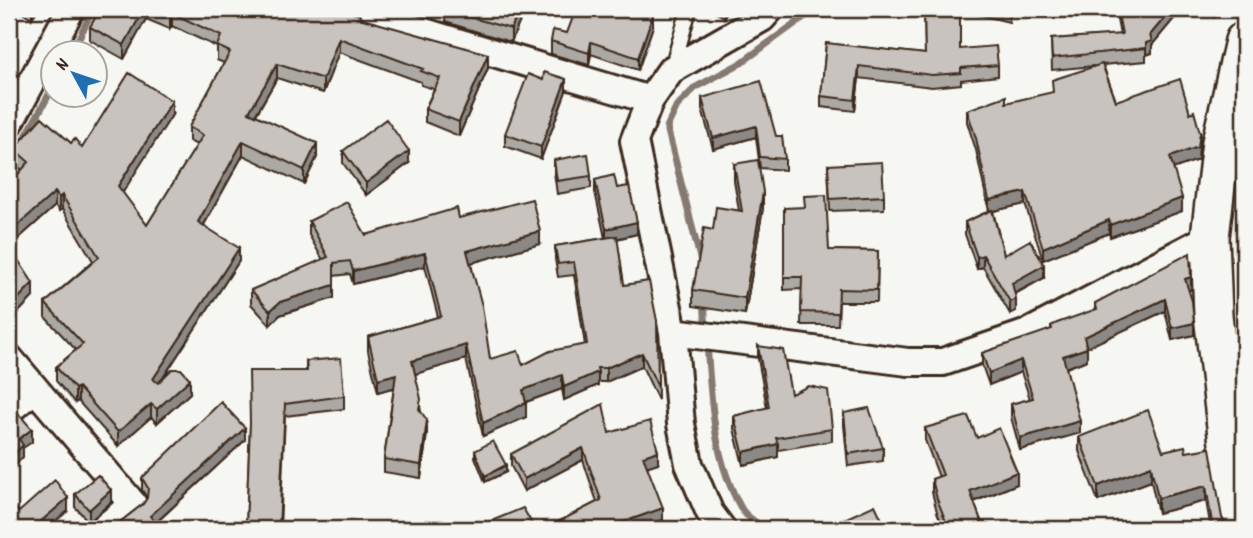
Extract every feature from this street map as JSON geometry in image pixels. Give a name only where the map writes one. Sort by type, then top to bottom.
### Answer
[{"type":"main road","points":[[1243,529],[1229,452],[1213,315],[1210,237],[1221,142],[1244,41]]},
{"type":"street","points":[[9,124],[71,9]]},
{"type":"street","points":[[348,9],[650,100]]},
{"type":"street","points":[[722,529],[710,513],[690,464],[681,424],[673,332],[634,141],[650,100],[671,71],[762,18],[770,9]]},
{"type":"street","points":[[673,332],[908,362],[943,362],[1028,333],[1210,237]]},
{"type":"street","points":[[9,358],[133,504],[103,529]]},
{"type":"street","points":[[9,410],[35,389]]},
{"type":"lane","points":[[671,71],[689,9]]},
{"type":"building","points":[[100,9],[144,9],[124,45],[90,27]]},
{"type":"building","points":[[155,9],[341,9],[360,15],[359,18],[488,54],[459,122],[425,109],[440,78],[421,71],[423,69],[339,38],[323,79],[277,64],[249,112],[317,143],[304,170],[243,141],[198,222],[239,248],[153,379],[158,383],[172,369],[181,369],[190,379],[157,409],[151,404],[118,432],[78,387],[75,389],[56,367],[83,344],[45,303],[99,257],[62,195],[59,198],[55,192],[9,233],[9,184],[29,162],[14,149],[42,117],[71,143],[75,139],[82,148],[129,73],[172,101],[118,186],[147,225],[203,135],[189,127],[230,52],[217,46],[221,36],[172,13],[170,16]]},
{"type":"building","points":[[446,9],[520,9],[511,29]]},
{"type":"building","points":[[576,9],[639,9],[653,14],[638,58],[591,42],[589,53],[551,41],[553,30],[567,33]]},
{"type":"building","points":[[924,9],[960,9],[960,49],[996,46],[998,65],[961,68],[961,73],[932,75],[859,66],[855,100],[821,96],[826,43],[925,54]]},
{"type":"building","points":[[1117,9],[1172,9],[1150,35],[1152,41],[1146,43],[1146,48],[1052,58],[1051,39],[1122,34]]},
{"type":"building","points":[[1102,64],[1116,101],[1180,79],[1190,113],[1194,111],[1200,133],[1198,147],[1170,157],[1182,198],[1110,225],[1109,220],[1043,248],[1025,192],[989,200],[967,110],[1006,96],[1006,103],[1053,92],[1052,80]]},
{"type":"building","points":[[544,72],[566,79],[541,147],[505,134],[528,74],[543,80]]},
{"type":"building","points":[[761,81],[776,136],[782,136],[785,159],[760,157],[756,126],[713,138],[702,98]]},
{"type":"building","points":[[386,119],[409,151],[366,183],[343,151]]},
{"type":"building","points":[[588,154],[591,176],[557,181],[554,160]]},
{"type":"building","points":[[758,160],[763,192],[745,298],[693,290],[704,228],[713,230],[716,207],[742,211],[734,164]]},
{"type":"building","points":[[882,162],[884,196],[830,199],[828,165]]},
{"type":"building","points":[[614,175],[617,188],[629,186],[637,222],[606,229],[595,180]]},
{"type":"building","points":[[826,195],[829,250],[878,251],[877,290],[839,289],[838,313],[801,312],[802,277],[784,277],[784,208],[805,207],[804,196]]},
{"type":"building","points":[[532,199],[540,231],[467,251],[482,306],[490,359],[518,351],[523,365],[550,351],[587,344],[574,262],[558,264],[555,246],[617,236],[624,285],[649,281],[657,321],[658,387],[642,353],[606,368],[597,368],[598,372],[564,387],[562,375],[523,390],[526,403],[483,423],[466,345],[412,361],[421,399],[419,409],[427,420],[421,465],[384,459],[396,374],[378,379],[368,337],[441,316],[425,253],[353,271],[350,261],[334,263],[334,285],[280,302],[270,311],[251,290],[328,257],[309,221],[347,202],[366,235],[457,208],[459,218]]},
{"type":"building","points":[[992,210],[1004,255],[1030,240],[1044,265],[1012,283],[1016,299],[1010,302],[983,255],[977,257],[965,222]]},
{"type":"building","points":[[9,246],[33,283],[9,308]]},
{"type":"building","points":[[1190,253],[1191,277],[1185,279],[1192,301],[1194,323],[1172,328],[1165,299],[1084,337],[1087,348],[1063,356],[1080,421],[1020,438],[1011,404],[1033,398],[1021,360],[989,373],[982,353],[1052,329],[1051,326],[1057,323],[1097,309],[1095,303]]},
{"type":"building","points":[[1244,291],[1244,305],[1238,296]]},
{"type":"building","points":[[758,346],[783,350],[791,394],[809,386],[828,390],[832,429],[776,438],[778,444],[743,452],[734,416],[769,407]]},
{"type":"building","points":[[1244,349],[1244,375],[1240,352]]},
{"type":"building","points":[[341,358],[344,396],[285,404],[279,529],[246,529],[249,371],[307,371],[306,361]]},
{"type":"building","points":[[221,402],[245,428],[150,516],[161,529],[111,529],[147,498],[148,488],[142,478]]},
{"type":"building","points":[[603,404],[609,433],[650,421],[658,451],[643,456],[663,508],[604,529],[559,529],[556,523],[601,500],[583,448],[524,479],[511,454]]},
{"type":"building","points":[[869,408],[883,448],[848,454],[844,413]]},
{"type":"building","points":[[1148,410],[1163,451],[1185,446],[1186,452],[1210,448],[1222,518],[1229,529],[1213,529],[1206,486],[1158,498],[1151,466],[1098,486],[1079,437]]},
{"type":"building","points":[[16,411],[32,429],[19,439],[23,445],[9,459],[9,412]]},
{"type":"building","points":[[968,416],[977,438],[999,428],[1017,472],[970,491],[984,529],[949,529],[932,479],[943,475],[925,428]]},
{"type":"building","points":[[493,441],[506,465],[485,476],[475,451]]},
{"type":"building","points":[[98,475],[111,490],[89,510],[75,494]]},
{"type":"building","points":[[55,480],[68,498],[32,529],[9,529],[9,502],[19,512]]},
{"type":"building","points":[[875,505],[885,526],[879,529],[846,529],[842,520]]},
{"type":"building","points":[[523,508],[535,529],[472,529]]},
{"type":"waterway","points":[[79,38],[93,9]]},
{"type":"waterway","points":[[701,262],[667,127],[677,106],[696,87],[741,63],[815,9]]},
{"type":"waterway","points":[[24,140],[42,108]]},
{"type":"waterway","points":[[9,168],[18,151]]},
{"type":"waterway","points":[[704,298],[706,331]]},
{"type":"waterway","points":[[707,343],[715,428],[724,469],[743,511],[765,529]]}]
